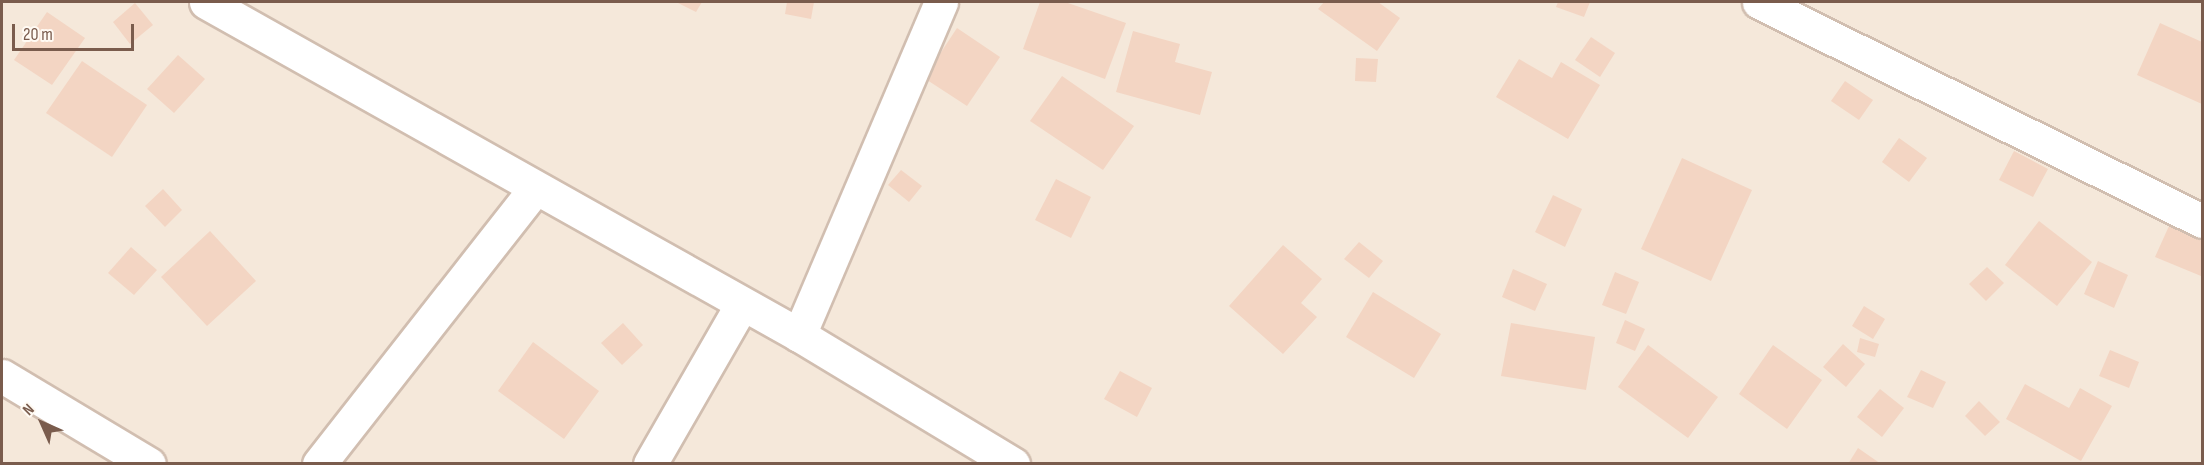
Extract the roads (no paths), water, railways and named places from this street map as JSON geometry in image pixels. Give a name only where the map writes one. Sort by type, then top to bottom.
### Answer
[{"type":"street","points":[[206,2],[741,306],[799,335],[1013,464]]},
{"type":"street","points":[[799,335],[941,2]]},
{"type":"street","points":[[1759,2],[2202,221]]},
{"type":"street","points":[[319,464],[535,189]]},
{"type":"street","points":[[650,464],[741,306]]},
{"type":"street","points":[[2,376],[149,464]]}]
